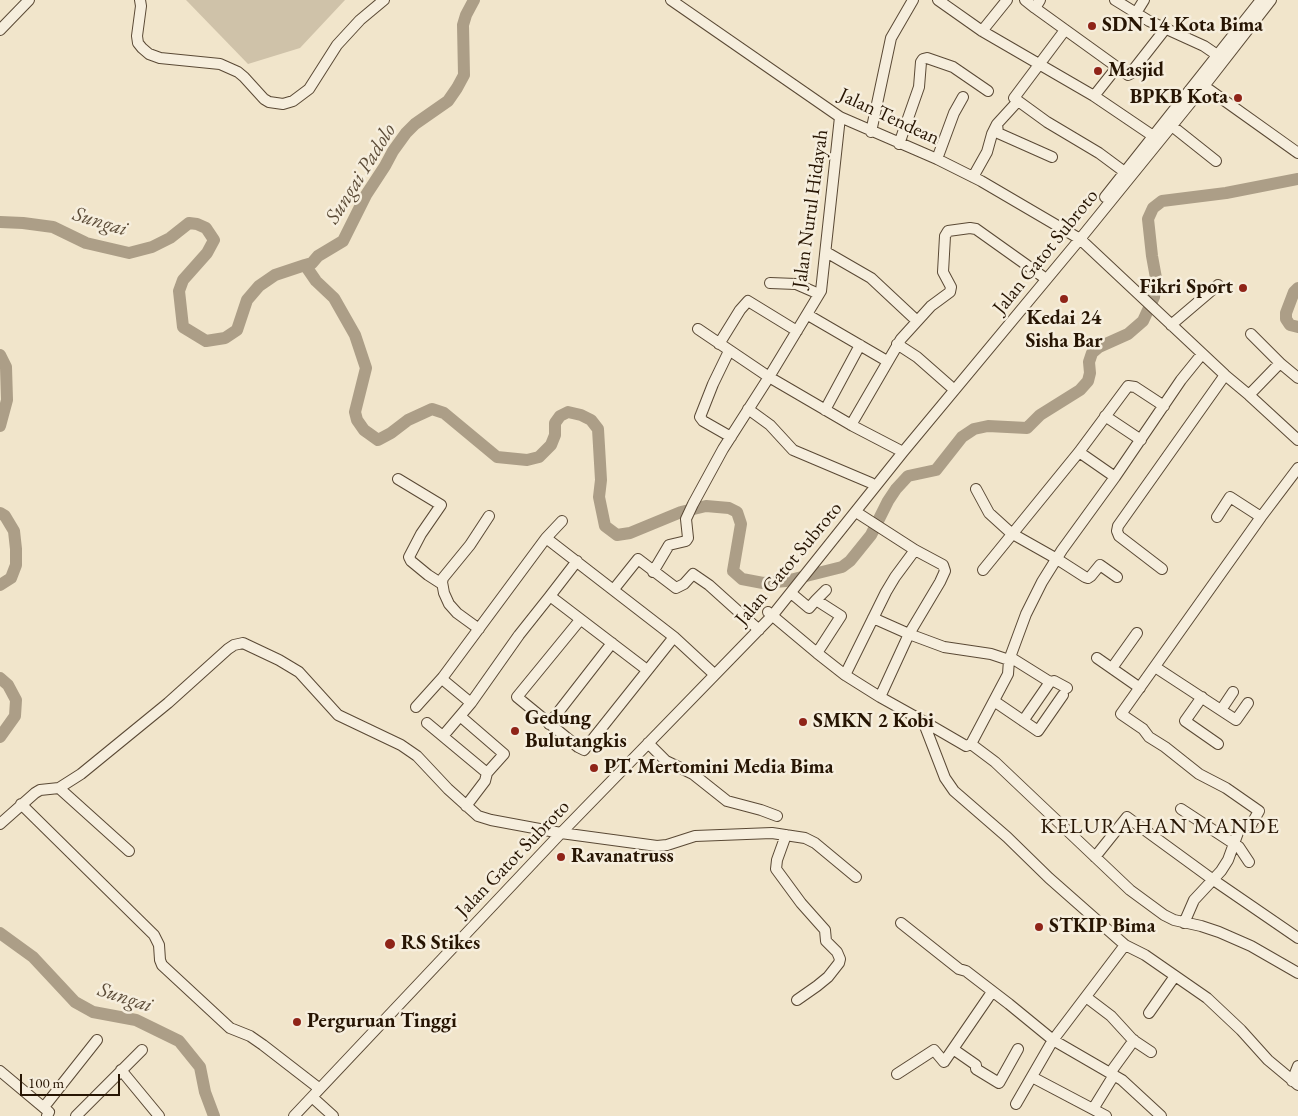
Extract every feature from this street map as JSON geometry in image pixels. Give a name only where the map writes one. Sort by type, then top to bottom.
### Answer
[{"type":"street","points":[[0,30],[29,0]]},
{"type":"street","points":[[140,0],[137,36],[142,48],[150,54],[160,58],[220,64],[238,72],[264,99],[269,102],[283,104],[293,101],[309,89],[342,40],[360,20],[384,0]]},
{"type":"street","name":"Jalan Tendean","points":[[671,0],[840,117],[937,159],[973,177],[1078,238],[1158,314],[1298,440]]},
{"type":"street","points":[[872,132],[891,38],[913,0]]},
{"type":"street","points":[[938,0],[982,31],[1094,96],[1157,138]]},
{"type":"street","points":[[982,31],[1007,0]]},
{"type":"street","points":[[1025,0],[1038,4],[1065,30],[1126,74],[1130,74],[1166,28]]},
{"type":"street","points":[[1115,0],[1136,13],[1190,38],[1221,58]]},
{"type":"street","points":[[1136,13],[1144,0]]},
{"type":"street","name":"Jalan Gatot Subroto","points":[[1157,138],[1172,126],[1204,86],[1261,0]]},
{"type":"street","name":"Jalan Gatot Subroto","points":[[288,1116],[770,614],[803,575],[871,483],[977,360],[1078,238],[1221,58],[1271,0]]},
{"type":"street","points":[[1065,30],[1014,98],[1128,174]]},
{"type":"street","points":[[899,144],[919,87],[921,62],[923,59],[927,58],[953,67],[988,91]]},
{"type":"street","points":[[1094,96],[1117,67]]},
{"type":"street","points":[[1204,86],[1298,153]]},
{"type":"street","points":[[937,159],[954,113],[963,97]]},
{"type":"street","points":[[973,177],[987,152],[992,134],[1018,101]]},
{"type":"street","name":"Jalan Nurul Hidayah","points":[[654,572],[669,545],[688,538],[686,519],[705,480],[808,315],[819,294],[826,252],[840,117]]},
{"type":"street","points":[[998,124],[997,131],[999,134],[1052,157]]},
{"type":"street","points":[[1172,126],[1216,161]]},
{"type":"street","points":[[851,425],[897,344],[931,306],[950,292],[951,287],[943,272],[945,236],[950,230],[976,229],[1042,276]]},
{"type":"street","name":"Jalan Gatot Subroto","points":[[803,575],[859,514],[900,451],[950,386],[977,360],[1042,276],[1078,238]]},
{"type":"street","points":[[826,252],[871,278],[917,321]]},
{"type":"street","points":[[770,283],[790,283],[819,294]]},
{"type":"street","points":[[1171,325],[1218,285]]},
{"type":"street","points":[[719,344],[740,310],[748,301],[797,331]]},
{"type":"street","points":[[808,315],[887,361]]},
{"type":"street","points":[[698,329],[768,377],[900,451]]},
{"type":"street","points":[[1252,334],[1280,363],[1298,378]]},
{"type":"street","points":[[897,344],[917,357],[950,386]]},
{"type":"street","points":[[825,410],[860,346]]},
{"type":"street","points":[[729,351],[700,417],[703,422],[731,437]]},
{"type":"street","points":[[770,614],[845,675],[966,746],[971,744],[1008,674],[1009,659],[1026,614],[1057,559],[1181,380],[1202,354]]},
{"type":"street","points":[[1249,395],[1280,363]]},
{"type":"street","points":[[1162,569],[1119,536],[1118,526],[1225,375]]},
{"type":"street","points":[[982,570],[1079,452],[1129,386],[1164,406]]},
{"type":"street","points":[[748,409],[770,425],[793,450],[871,483]]},
{"type":"street","points":[[1105,416],[1141,440]]},
{"type":"street","points":[[1079,452],[1114,478]]},
{"type":"street","points":[[1184,923],[1194,900],[1228,860],[1240,827],[1251,825],[1259,811],[1226,788],[1199,774],[1149,737],[1144,729],[1122,714],[1260,517],[1298,468]]},
{"type":"street","points":[[398,480],[441,504],[421,534],[409,557],[428,576],[442,584]]},
{"type":"street","points":[[976,489],[989,513],[1011,533],[1088,578],[1100,565],[1118,577]]},
{"type":"street","points":[[1217,517],[1230,497],[1260,517]]},
{"type":"street","points":[[859,514],[914,550],[943,565],[945,571],[909,634],[880,697]]},
{"type":"street","points":[[479,629],[457,613],[449,604],[442,584],[443,578],[470,545],[489,516]]},
{"type":"street","points":[[416,707],[442,679],[546,538],[562,521]]},
{"type":"street","points":[[546,538],[674,637],[713,673]]},
{"type":"street","points":[[845,675],[895,577],[914,550]]},
{"type":"street","points":[[614,589],[638,558],[676,588],[684,584],[690,574],[696,575],[757,628]]},
{"type":"street","points":[[442,736],[460,716],[519,635],[577,562]]},
{"type":"street","points":[[791,590],[809,608],[826,590]]},
{"type":"street","points":[[550,596],[647,670]]},
{"type":"street","points":[[816,600],[842,616],[816,653]]},
{"type":"street","points":[[874,618],[944,647],[1009,659],[1050,682],[1054,681],[1065,691],[1038,731],[994,701]]},
{"type":"street","points":[[580,620],[517,697],[578,748],[584,750],[674,637]]},
{"type":"street","points":[[1112,668],[1137,633]]},
{"type":"street","points":[[0,824],[29,796],[40,790],[59,788],[81,774],[168,703],[228,649],[243,643],[299,672],[338,715],[401,745],[417,756],[478,816],[558,833],[657,846],[667,845],[689,836],[772,833],[786,835],[810,839],[856,876]]},
{"type":"street","points":[[549,724],[612,643]]},
{"type":"street","points":[[1097,658],[1140,688]]},
{"type":"street","points":[[1155,667],[1236,720],[1248,703]]},
{"type":"street","name":"Jalan Gatot Subroto","points":[[294,1116],[558,833],[648,743],[713,673]]},
{"type":"street","points":[[442,679],[470,703]]},
{"type":"street","points":[[1023,721],[1050,682]]},
{"type":"street","points":[[1220,710],[1233,692]]},
{"type":"street","points":[[1202,697],[1185,721],[1218,744]]},
{"type":"street","points":[[460,716],[504,754],[487,773],[485,781],[466,806]]},
{"type":"street","points":[[924,721],[945,778],[954,791],[1126,945],[1145,955],[1207,998],[1242,1030],[1268,1060],[1295,1083]]},
{"type":"street","points":[[428,723],[487,773]]},
{"type":"street","points":[[648,743],[666,761],[693,774],[727,801],[777,816]]},
{"type":"street","points":[[971,744],[995,762],[1130,890],[1164,915],[1184,923],[1219,932],[1251,946],[1298,973]]},
{"type":"street","points":[[59,788],[129,851]]},
{"type":"street","points":[[21,804],[154,935],[159,944],[162,965],[230,1028],[250,1036],[316,1086]]},
{"type":"street","points":[[1182,809],[1242,849],[1249,862]]},
{"type":"street","points":[[1095,857],[1127,817],[1212,879],[1298,938]]},
{"type":"street","points":[[786,835],[777,860],[776,869],[801,903],[825,930],[826,941],[840,958],[839,963],[828,977],[797,1000]]},
{"type":"street","points":[[901,923],[959,969],[966,971],[1053,1040],[1122,1080],[1161,1116]]},
{"type":"street","points":[[1016,1104],[1053,1040],[1126,945]]},
{"type":"street","points":[[1150,1013],[1175,976]]},
{"type":"street","points":[[897,1074],[934,1050],[944,1062],[992,992]]},
{"type":"street","points":[[1086,997],[1111,1016],[1134,1040],[1151,1052]]},
{"type":"street","points":[[0,1071],[46,1112],[97,1040]]},
{"type":"street","points":[[1093,1109],[1112,1074],[1134,1040]]},
{"type":"street","points":[[953,1049],[976,1065],[976,1069],[999,1083],[1018,1050]]},
{"type":"street","points":[[76,1116],[142,1050]]},
{"type":"street","points":[[1295,1083],[1298,1066]]},
{"type":"street","points":[[121,1070],[159,1116]]},
{"type":"street","points":[[1032,1077],[1106,1116]]},
{"type":"street","points":[[312,1097],[333,1116]]},
{"type":"shaded area","points":[[186,0],[345,0],[300,48],[248,64]]},
{"type":"waterway","name":"Sungai Padolo","points":[[474,0],[463,25],[464,75],[457,88],[448,101],[415,124],[406,133],[366,195],[343,241],[318,256],[312,263],[305,265],[316,281],[334,298],[355,335],[366,368],[355,412],[357,420],[364,430],[378,440],[408,420],[432,409],[444,413],[497,457],[527,460],[539,457],[551,445],[555,435],[555,423],[560,416],[568,412],[581,415],[591,420],[598,429],[601,480],[599,497],[605,526],[617,535],[630,533],[681,512],[706,506],[729,508],[737,512],[741,524],[733,571],[742,579],[763,583],[786,581],[842,567],[850,561],[871,535],[888,501],[908,476],[936,470],[962,437],[974,429],[988,426],[1027,428],[1040,415],[1080,390],[1088,381],[1090,373],[1089,362],[1092,353],[1099,347],[1128,334],[1143,321],[1154,297],[1156,278],[1148,219],[1153,208],[1162,201],[1226,193],[1298,179]]},
{"type":"waterway","name":"Sungai","points":[[0,222],[53,227],[86,243],[129,253],[152,247],[170,238],[189,223],[206,228],[214,240],[207,253],[183,280],[179,291],[183,327],[206,341],[225,338],[237,330],[247,300],[259,286],[275,275],[305,265]]},
{"type":"waterway","points":[[1298,288],[1294,292],[1286,313],[1286,319],[1290,325],[1298,327]]},
{"type":"waterway","name":"Sungai","points":[[0,355],[6,367],[7,400],[0,426]]},
{"type":"waterway","name":"Sungai","points":[[0,513],[5,516],[14,531],[16,549],[16,565],[11,578],[0,585]]},
{"type":"waterway","name":"Sungai","points":[[0,678],[8,685],[16,700],[15,716],[0,737]]},
{"type":"waterway","name":"Sungai","points":[[0,933],[33,957],[75,1002],[93,1012],[136,1020],[179,1041],[200,1067],[205,1092],[214,1116]]},
{"type":"place","name":"SDN 14 Kota Bima","points":[[1092,26]]},
{"type":"place","name":"Masjid","points":[[1098,71]]},
{"type":"place","name":"BPKB Kota","points":[[1238,98]]},
{"type":"place","name":"Fikri Sport","points":[[1243,288]]},
{"type":"place","name":"Kedai 24 Sisha Bar","points":[[1064,299]]},
{"type":"place","name":"SMKN 2 Kobi","points":[[803,722]]},
{"type":"place","name":"Gedung Bulutangkis","points":[[515,731]]},
{"type":"place","name":"PT. Mertomini Media Bima","points":[[594,768]]},
{"type":"place","name":"Ravanatruss","points":[[561,857]]},
{"type":"place","name":"STKIP Bima","points":[[1039,927]]},
{"type":"place","name":"RS Stikes","points":[[390,944]]},
{"type":"place","name":"Perguruan Tinggi","points":[[297,1022]]},
{"type":"district","name":"KELURAHAN MANDE","points":[[1160,827]]}]
